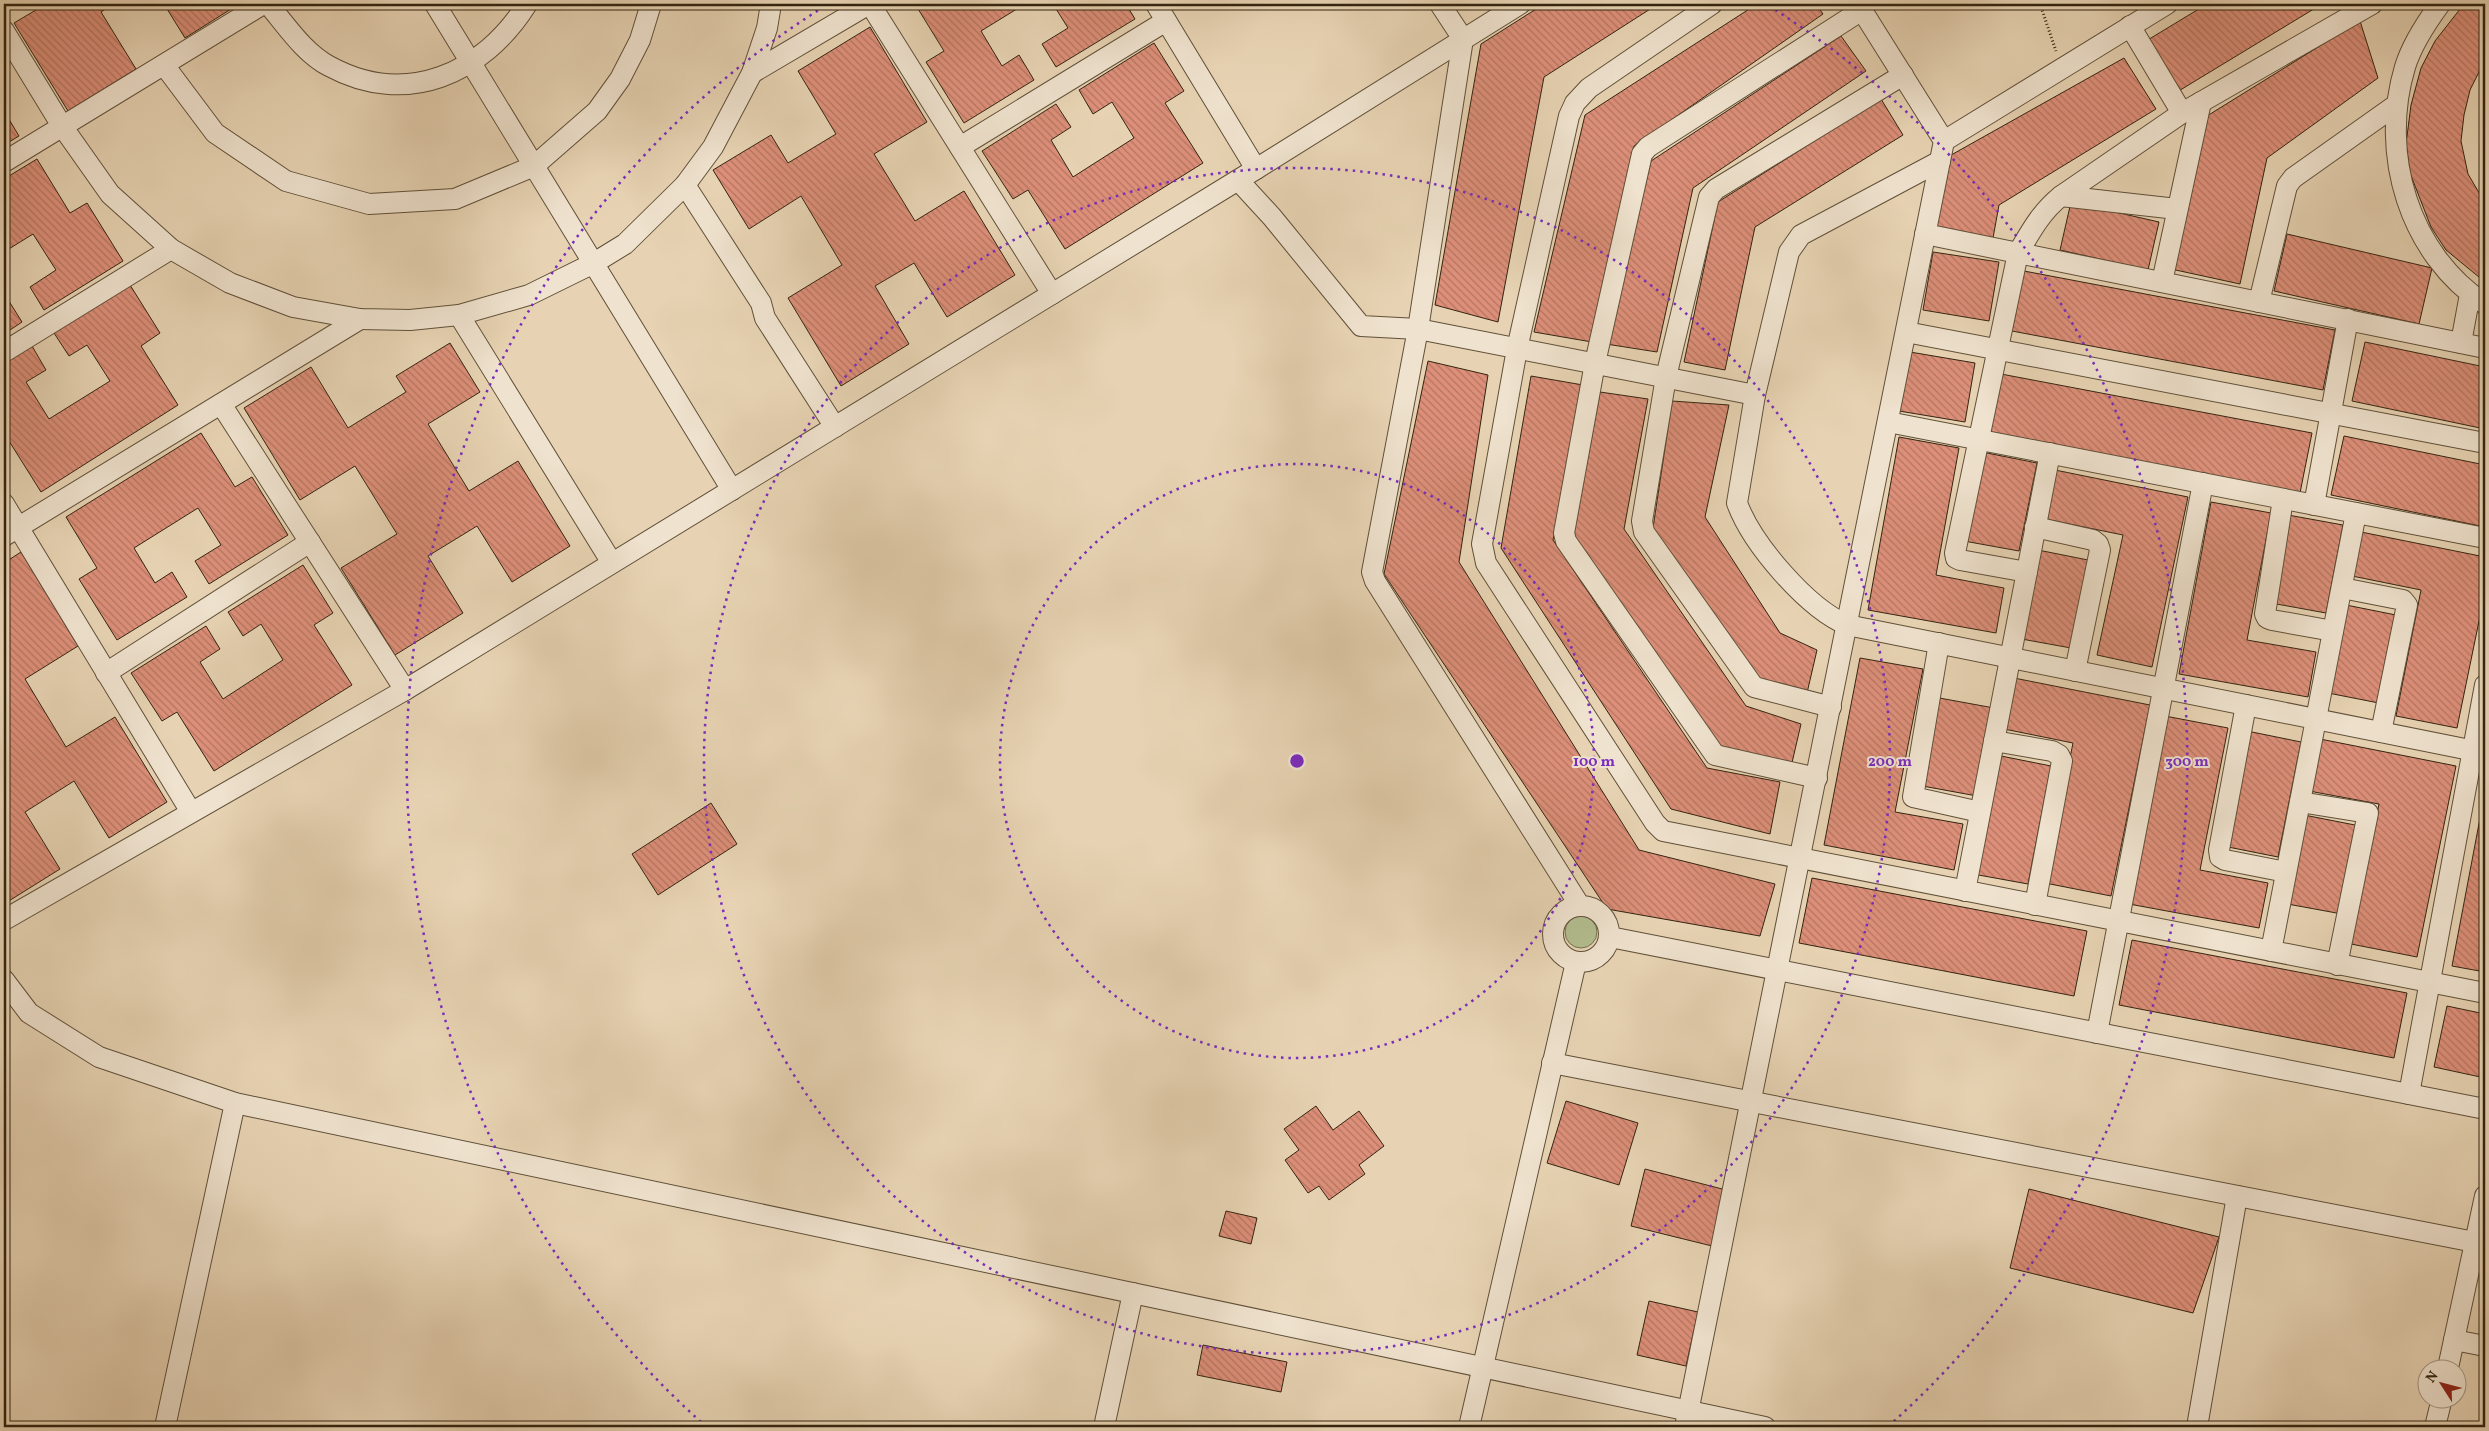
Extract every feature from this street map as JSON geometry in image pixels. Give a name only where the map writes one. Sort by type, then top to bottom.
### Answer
[{"type":"street","points":[[4,162],[264,4]]},
{"type":"street","points":[[268,4],[303,44],[328,66],[357,78],[384,85],[415,84],[441,78],[471,63],[492,48],[514,24],[527,4]]},
{"type":"street","points":[[435,4],[732,490]]},
{"type":"street","points":[[164,65],[215,133],[286,181],[369,204],[455,199],[534,166],[597,111],[620,79],[640,40],[651,4]]},
{"type":"street","points":[[4,31],[62,126],[110,194],[171,249],[230,283],[284,304],[360,319],[410,320],[460,315],[529,295],[594,263],[625,244],[685,185],[713,147],[752,73],[767,28],[771,4]]},
{"type":"street","points":[[752,73],[869,4],[1052,294]]},
{"type":"street","points":[[1156,4],[1256,169]]},
{"type":"street","points":[[1440,4],[1458,32]]},
{"type":"street","points":[[1459,4],[1458,32],[1418,329],[1372,572],[1375,582],[1580,906]]},
{"type":"street","points":[[4,920],[405,690],[1256,169],[1458,32],[1520,4]]},
{"type":"street","points":[[1712,4],[1589,88],[1575,102],[1569,116],[1517,348],[1482,544],[1486,563],[1655,823],[1663,831],[2485,993]]},
{"type":"street","points":[[1944,141],[2168,4]]},
{"type":"street","points":[[2027,572],[1956,558],[1955,553],[2018,253],[2036,221],[2047,207],[2061,196],[2182,113],[2372,4]]},
{"type":"street","points":[[2440,4],[2422,30],[2405,66],[2396,106],[2395,148],[2402,190],[2418,229],[2441,264],[2478,299],[2462,343]]},
{"type":"street","points":[[1687,1419],[1801,858],[1817,778],[1847,625],[1944,141],[1860,7],[1648,147],[1642,154],[1595,364],[1564,533],[1566,541],[1715,755],[1817,778]]},
{"type":"street","points":[[960,147],[1166,21]]},
{"type":"street","points":[[2130,26],[2182,113]]},
{"type":"street","points":[[1831,707],[1754,687],[1644,532],[1642,521],[1666,377],[1709,196],[1716,189],[1903,75]]},
{"type":"street","points":[[2162,282],[2201,102]]},
{"type":"street","points":[[2259,302],[2287,186],[2293,178],[2396,106]]},
{"type":"street","points":[[1940,161],[1801,236],[1794,242],[1789,252],[1755,395],[1738,486],[1737,502],[1741,514],[1780,570],[1821,611],[1847,625],[2479,751]]},
{"type":"street","points":[[1238,180],[1272,217],[1361,326],[1418,329],[1755,395]]},
{"type":"street","points":[[685,185],[761,303],[765,318],[835,427]]},
{"type":"street","points":[[2061,196],[2178,209]]},
{"type":"street","points":[[1925,234],[2485,348]]},
{"type":"street","points":[[4,352],[171,249]]},
{"type":"street","points":[[460,315],[612,563]]},
{"type":"street","points":[[11,532],[360,319]]},
{"type":"street","points":[[2314,505],[2348,320]]},
{"type":"street","points":[[1906,332],[2485,443]]},
{"type":"street","points":[[220,404],[405,690]]},
{"type":"street","points":[[1888,422],[2485,538]]},
{"type":"street","points":[[1965,891],[2050,453]]},
{"type":"street","points":[[2096,1033],[2203,483]]},
{"type":"street","points":[[2283,499],[2265,614],[2267,618],[2272,620],[2333,631]]},
{"type":"street","points":[[4,504],[11,532],[106,672],[191,812]]},
{"type":"street","points":[[2271,952],[2356,513]]},
{"type":"street","points":[[2035,527],[2093,540],[2098,544],[2100,550],[2075,671]]},
{"type":"street","points":[[106,672],[310,542]]},
{"type":"street","points":[[2342,588],[2403,600],[2407,605],[2381,732]]},
{"type":"street","points":[[1939,643],[1913,797],[1980,812]]},
{"type":"street","points":[[2409,1094],[2430,983],[2479,751],[2485,685]]},
{"type":"street","points":[[2246,705],[2219,850],[2220,857],[2225,860],[2286,872]]},
{"type":"street","points":[[1994,741],[2052,751],[2059,755],[2062,761],[2035,905]]},
{"type":"street","points":[[2300,802],[2368,813],[2337,965]]},
{"type":"street","points":[[1580,906],[1599,911],[1605,918],[1610,937],[1607,946],[1594,960],[1576,962],[1558,951],[1554,942],[1553,932],[1556,922],[1562,914],[1570,908],[1580,906]]},
{"type":"street","points":[[1610,937],[2485,1109]]},
{"type":"street","points":[[1469,1427],[1576,962]]},
{"type":"street","points":[[4,980],[29,1013],[98,1057],[235,1102],[1482,1367],[1687,1419],[1765,1427]]},
{"type":"street","points":[[1552,1063],[2480,1243]]},
{"type":"street","points":[[165,1427],[235,1102]]},
{"type":"street","points":[[2197,1427],[2237,1196]]},
{"type":"street","points":[[2450,1358],[2480,1243],[2485,1196]]},
{"type":"street","points":[[1104,1427],[1133,1293]]},
{"type":"street","points":[[2454,1340],[2485,1346]]},
{"type":"street","points":[[2436,1427],[2440,1408]]},
{"type":"path","points":[[2040,4],[2061,68]]},
{"type":"green space","points":[[1581,916],[1593,920],[1597,932],[1593,944],[1581,948],[1569,944],[1565,932],[1569,920]]},
{"type":"building","points":[[46,4],[113,4],[101,12],[136,69],[68,111],[14,23]]},
{"type":"building","points":[[164,4],[239,4],[185,38]]},
{"type":"building","points":[[915,4],[1025,4],[981,31],[1002,66],[1019,55],[1034,80],[964,123],[926,62],[944,51]]},
{"type":"building","points":[[1053,4],[1126,4],[1135,19],[1056,67],[1042,44],[1068,28]]},
{"type":"building","points":[[1544,4],[1658,4],[1544,77],[1498,322],[1435,305],[1481,44]]},
{"type":"building","points":[[1757,4],[1816,4],[1823,14],[1634,146],[1592,342],[1534,332],[1585,115]]},
{"type":"building","points":[[2207,4],[2322,4],[2177,92],[2146,41]]},
{"type":"building","points":[[2464,4],[2485,4],[2485,60],[2470,90],[2464,115],[2461,141],[2468,174],[2485,203],[2485,282],[2446,250],[2431,227],[2410,173],[2406,144],[2411,105],[2421,68],[2435,41]]},
{"type":"building","points":[[2360,21],[2378,78],[2267,158],[2240,284],[2171,269],[2207,116]]},
{"type":"building","points":[[870,27],[927,122],[874,154],[915,221],[964,191],[1015,275],[947,317],[914,263],[875,286],[909,344],[841,386],[788,298],[842,265],[801,196],[749,229],[713,170],[771,135],[788,163],[836,134],[798,71]]},
{"type":"building","points":[[1841,36],[1866,71],[1693,188],[1657,352],[1606,344],[1651,161]]},
{"type":"building","points":[[1154,43],[1184,91],[1165,103],[1203,163],[1065,249],[1028,190],[1013,199],[982,151],[1056,104],[1071,127],[1051,140],[1073,177],[1134,138],[1112,102],[1093,114],[1079,90]]},
{"type":"building","points":[[2124,58],[2156,109],[1999,205],[1993,238],[1932,226],[1944,159]]},
{"type":"building","points":[[1881,99],[1903,135],[1755,227],[1725,370],[1684,362],[1718,202]]},
{"type":"building","points":[[4,111],[19,136],[4,145]]},
{"type":"building","points":[[37,159],[70,213],[87,203],[123,261],[44,310],[30,287],[56,270],[33,234],[4,252],[4,179]]},
{"type":"building","points":[[2071,202],[2159,222],[2148,270],[2060,250]]},
{"type":"building","points":[[2287,234],[2432,268],[2419,324],[2274,291]]},
{"type":"building","points":[[1933,252],[1999,262],[1989,321],[1923,310]]},
{"type":"building","points":[[2024,271],[2335,330],[2323,390],[2012,331]]},
{"type":"building","points":[[130,285],[160,333],[141,346],[178,405],[41,492],[4,433],[4,364],[32,346],[46,370],[26,382],[49,419],[110,381],[87,345],[69,356],[54,333]]},
{"type":"building","points":[[7,298],[22,322],[4,334],[4,300]]},
{"type":"building","points":[[2365,342],[2485,367],[2485,429],[2352,401]]},
{"type":"building","points":[[450,343],[480,392],[428,424],[469,491],[518,461],[570,546],[512,582],[477,526],[428,556],[463,613],[395,655],[341,568],[397,534],[355,466],[300,500],[244,408],[311,367],[348,428],[406,392],[396,376]]},
{"type":"building","points":[[1910,352],[1975,363],[1965,422],[1899,411]]},
{"type":"building","points":[[1428,361],[1488,375],[1459,562],[1639,850],[1775,884],[1760,936],[1607,909],[1384,574]]},
{"type":"building","points":[[2001,374],[2312,433],[2300,493],[1989,433]]},
{"type":"building","points":[[1531,376],[1583,385],[1553,540],[1707,768],[1780,782],[1770,834],[1671,809],[1501,548]]},
{"type":"building","points":[[1600,392],[1648,399],[1624,529],[1746,706],[1801,724],[1791,767],[1722,748],[1573,538]]},
{"type":"building","points":[[1672,401],[1729,405],[1705,517],[1780,633],[1817,650],[1807,693],[1757,678],[1653,528]]},
{"type":"building","points":[[201,433],[235,487],[252,477],[288,535],[209,584],[195,561],[221,545],[198,508],[134,548],[155,583],[172,572],[187,597],[117,640],[79,579],[97,568],[66,517]]},
{"type":"building","points":[[2344,436],[2485,465],[2485,527],[2331,495]]},
{"type":"building","points":[[1899,437],[1959,448],[1936,575],[2004,588],[1996,633],[1868,610]]},
{"type":"building","points":[[1982,452],[2037,463],[2019,551],[1964,541]]},
{"type":"building","points":[[2055,470],[2188,497],[2152,667],[2097,655],[2123,535],[2045,519]]},
{"type":"building","points":[[2211,502],[2271,513],[2247,640],[2316,652],[2308,697],[2179,674]]},
{"type":"building","points":[[2288,515],[2343,525],[2326,613],[2271,603]]},
{"type":"building","points":[[2361,532],[2485,557],[2485,592],[2457,728],[2396,716],[2421,590],[2352,576]]},
{"type":"building","points":[[2033,549],[2088,560],[2071,648],[2016,638]]},
{"type":"building","points":[[21,552],[78,646],[25,679],[66,747],[115,717],[167,802],[109,838],[74,781],[25,812],[60,869],[4,904],[4,563]]},
{"type":"building","points":[[303,565],[333,613],[314,625],[352,685],[214,771],[177,712],[162,721],[131,673],[206,626],[220,649],[200,662],[223,699],[283,660],[261,624],[243,636],[228,612]]},
{"type":"building","points":[[2341,604],[2401,616],[2384,704],[2323,692]]},
{"type":"building","points":[[1860,658],[1923,669],[1895,812],[1963,824],[1954,870],[1824,845]]},
{"type":"building","points":[[2014,678],[2150,705],[2111,896],[2045,883],[2073,743],[2004,729]]},
{"type":"building","points":[[1934,697],[1994,708],[1977,796],[1917,785]]},
{"type":"building","points":[[2165,716],[2228,728],[2200,870],[2268,883],[2259,928],[2129,904]]},
{"type":"building","points":[[2247,731],[2301,742],[2278,857],[2223,846]]},
{"type":"building","points":[[2320,739],[2456,766],[2417,957],[2351,944],[2379,804],[2309,791]]},
{"type":"building","points":[[1996,755],[2051,766],[2028,884],[1973,874]]},
{"type":"building","points":[[2485,792],[2485,972],[2452,966]]},
{"type":"building","points":[[711,803],[737,844],[658,895],[632,854]]},
{"type":"building","points":[[2299,814],[2360,826],[2342,914],[2282,903]]},
{"type":"building","points":[[1812,878],[2087,931],[2074,996],[1799,943]]},
{"type":"building","points":[[2132,940],[2407,993],[2394,1058],[2119,1005]]},
{"type":"building","points":[[2447,1006],[2485,1014],[2485,1078],[2434,1067]]},
{"type":"building","points":[[1566,1101],[1638,1123],[1619,1185],[1547,1163]]},
{"type":"building","points":[[1316,1106],[1333,1130],[1359,1111],[1384,1146],[1359,1165],[1365,1174],[1329,1200],[1319,1186],[1308,1193],[1285,1160],[1299,1150],[1284,1129]]},
{"type":"building","points":[[1645,1169],[1726,1190],[1712,1246],[1631,1226]]},
{"type":"building","points":[[2029,1189],[2219,1237],[2193,1313],[2010,1268]]},
{"type":"building","points":[[1226,1211],[1257,1218],[1251,1244],[1219,1236]]},
{"type":"building","points":[[1649,1301],[1698,1312],[1686,1366],[1637,1355]]},
{"type":"building","points":[[1203,1345],[1287,1362],[1281,1392],[1197,1375]]}]
